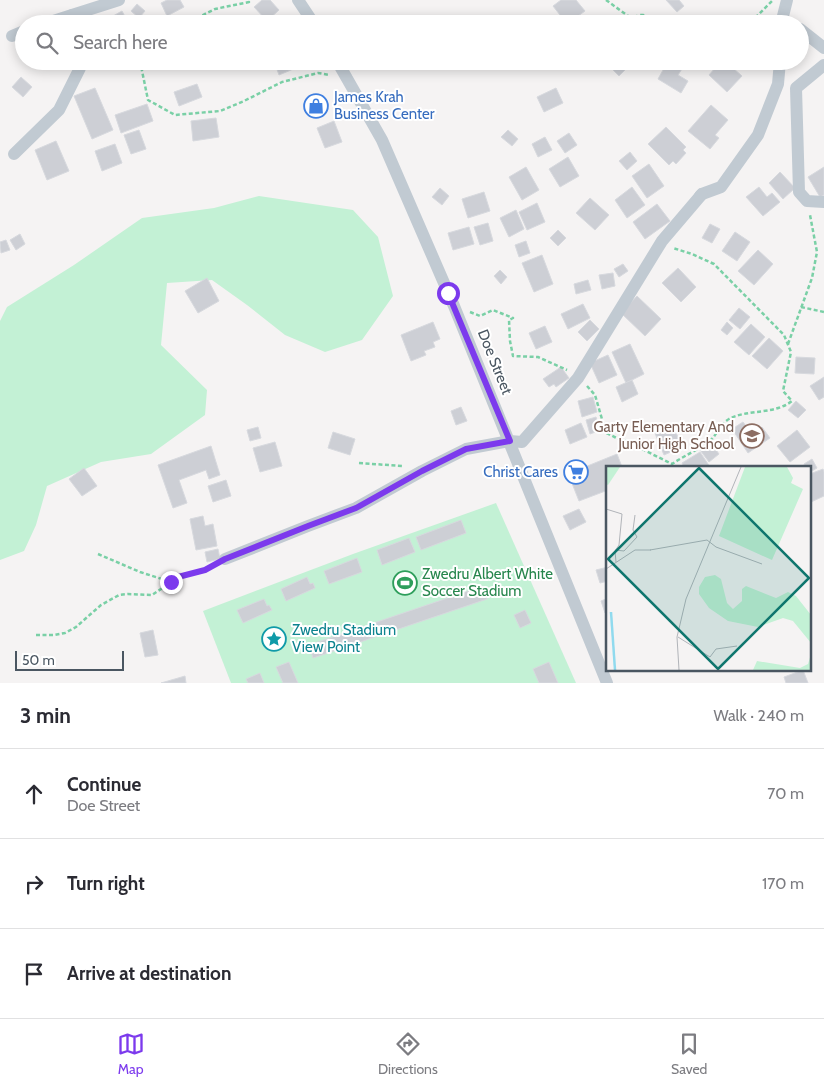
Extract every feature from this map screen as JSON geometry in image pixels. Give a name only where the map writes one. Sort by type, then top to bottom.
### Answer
[{"type":"street","points":[[83,15],[119,0]]},
{"type":"street","points":[[298,0],[308,15]]},
{"type":"street","points":[[786,15],[787,0]]},
{"type":"street","points":[[809,37],[824,48]]},
{"type":"street","points":[[824,65],[796,88],[799,192],[808,201],[824,202]]},
{"type":"street","points":[[14,154],[59,110],[79,70]]},
{"type":"street","name":"Doe Street","points":[[343,70],[382,140],[454,306],[607,683]]},
{"type":"street","points":[[225,559],[356,508],[466,449],[510,441],[522,442],[578,378],[660,244],[701,195],[722,187],[758,135],[778,84],[779,70]]},
{"type":"path","points":[[203,15],[215,9],[249,2],[248,0]]},
{"type":"path","points":[[606,0],[625,15]]},
{"type":"path","points":[[757,15],[774,0]]},
{"type":"path","points":[[142,70],[148,100],[175,115],[220,111],[282,82],[318,73],[347,77]]},
{"type":"path","points":[[788,345],[812,278],[817,252],[808,201]]},
{"type":"path","points":[[454,306],[480,316],[493,310],[513,318],[509,320],[513,356],[538,357],[564,368],[578,378],[595,395],[606,433],[672,464],[710,441],[724,422],[731,418],[787,405],[792,401],[783,391],[791,352],[784,335],[714,264],[692,254],[660,244]]},
{"type":"path","points":[[801,307],[824,312]]},
{"type":"path","points":[[359,463],[428,468]]},
{"type":"path","points":[[98,554],[140,572],[171,582]]},
{"type":"path","points":[[36,635],[65,633],[76,627],[101,605],[119,595],[152,595],[178,577],[205,570],[225,559]]},
{"type":"green space","points":[[259,196],[353,210],[378,237],[393,296],[362,340],[325,352],[285,335],[212,280],[167,283],[161,345],[207,390],[205,415],[151,454],[101,462],[47,486],[36,525],[24,551],[0,560],[0,321],[7,307],[74,265],[142,218],[214,208]]},
{"type":"green space","name":"Zwedru Albert White Soccer Stadium","points":[[496,503],[576,683],[231,683],[203,611],[353,554]]},
{"type":"building","points":[[167,0],[180,0],[184,7],[167,15],[161,3]]},
{"type":"building","points":[[262,0],[270,0],[279,10],[274,15],[261,15],[254,7]]},
{"type":"building","points":[[561,0],[576,0],[585,11],[579,15],[560,15],[553,6]]},
{"type":"building","points":[[666,0],[679,0],[684,6],[677,12]]},
{"type":"building","points":[[137,4],[145,11],[142,15],[136,15],[131,11]]},
{"type":"building","points":[[122,11],[124,15],[115,15]]},
{"type":"building","points":[[277,70],[291,70],[279,75]]},
{"type":"building","points":[[613,70],[625,70],[619,76]]},
{"type":"building","points":[[663,70],[681,70],[678,75],[688,81],[681,93],[658,79]]},
{"type":"building","points":[[713,70],[735,70],[742,76],[727,92],[709,75]]},
{"type":"building","points":[[21,77],[32,87],[23,97],[12,87]]},
{"type":"building","points":[[197,84],[202,97],[179,106],[174,92]]},
{"type":"building","points":[[95,88],[113,130],[92,139],[74,96]]},
{"type":"building","points":[[556,88],[563,103],[544,112],[537,97]]},
{"type":"building","points":[[315,100],[320,106],[314,111],[309,105]]},
{"type":"building","points":[[147,104],[153,121],[121,133],[115,115]]},
{"type":"building","points":[[711,105],[728,120],[715,135],[719,138],[710,149],[688,131]]},
{"type":"building","points":[[216,118],[219,137],[193,141],[191,121]]},
{"type":"building","points":[[334,121],[342,142],[325,148],[317,128]]},
{"type":"building","points":[[666,127],[686,147],[683,150],[686,153],[676,164],[673,161],[669,165],[648,144]]},
{"type":"building","points":[[139,130],[146,149],[131,154],[124,135]]},
{"type":"building","points":[[508,130],[518,139],[512,146],[501,137]]},
{"type":"building","points":[[569,133],[577,145],[565,153],[557,141]]},
{"type":"building","points":[[545,137],[552,150],[538,157],[532,144]]},
{"type":"building","points":[[56,141],[69,171],[47,180],[35,150]]},
{"type":"building","points":[[115,144],[122,163],[102,171],[95,151]]},
{"type":"building","points":[[630,152],[637,161],[627,170],[619,161]]},
{"type":"building","points":[[568,157],[579,176],[560,187],[549,169]]},
{"type":"building","points":[[649,164],[664,186],[647,198],[632,176]]},
{"type":"building","points":[[526,167],[539,190],[522,200],[509,177]]},
{"type":"building","points":[[824,167],[824,195],[820,197],[808,177]]},
{"type":"building","points":[[780,172],[795,188],[783,199],[769,183]]},
{"type":"building","points":[[632,187],[645,205],[627,218],[615,200]]},
{"type":"building","points":[[759,187],[767,197],[772,193],[780,202],[763,216],[746,197]]},
{"type":"building","points":[[440,188],[449,196],[442,205],[432,197]]},
{"type":"building","points":[[484,192],[490,211],[468,218],[462,199]]},
{"type":"building","points":[[590,198],[609,215],[595,230],[576,213]]},
{"type":"building","points":[[537,203],[545,222],[527,230],[519,212]]},
{"type":"building","points":[[657,204],[670,221],[645,239],[633,222]]},
{"type":"building","points":[[516,210],[524,229],[509,237],[500,218]]},
{"type":"building","points":[[488,223],[493,241],[480,245],[474,227]]},
{"type":"building","points":[[710,224],[720,229],[712,243],[702,238]]},
{"type":"building","points":[[469,227],[474,244],[453,250],[448,233]]},
{"type":"building","points":[[558,230],[566,238],[558,246],[550,238]]},
{"type":"building","points":[[735,232],[750,242],[737,261],[722,251]]},
{"type":"building","points":[[20,234],[25,244],[16,250],[10,240]]},
{"type":"building","points":[[6,240],[10,250],[1,253],[0,242]]},
{"type":"building","points":[[526,241],[530,253],[519,257],[515,245]]},
{"type":"building","points":[[758,250],[773,264],[754,285],[738,271]]},
{"type":"building","points":[[542,255],[553,284],[534,292],[522,263]]},
{"type":"building","points":[[623,264],[628,271],[619,277],[614,269]]},
{"type":"building","points":[[678,268],[696,287],[681,302],[662,283]]},
{"type":"building","points":[[500,270],[507,277],[501,284],[494,276]]},
{"type":"building","points":[[613,273],[615,286],[602,289],[599,275]]},
{"type":"building","points":[[207,278],[219,301],[198,313],[185,291]]},
{"type":"building","points":[[588,280],[591,290],[576,294],[574,284]]},
{"type":"building","points":[[637,296],[661,319],[645,336],[621,313]]},
{"type":"building","points":[[583,304],[590,318],[568,329],[561,314]]},
{"type":"building","points":[[739,308],[750,317],[740,329],[729,320]]},
{"type":"building","points":[[590,320],[599,329],[587,341],[578,332]]},
{"type":"building","points":[[433,322],[440,339],[433,342],[435,347],[424,351],[426,355],[411,361],[401,335]]},
{"type":"building","points":[[727,322],[733,328],[727,335],[721,330]]},
{"type":"building","points":[[751,324],[765,337],[749,355],[734,342]]},
{"type":"building","points":[[545,326],[552,342],[536,349],[529,333]]},
{"type":"building","points":[[769,338],[783,351],[767,369],[752,356]]},
{"type":"building","points":[[630,344],[644,374],[626,383],[612,352]]},
{"type":"building","points":[[608,355],[617,375],[599,383],[590,363]]},
{"type":"building","points":[[796,357],[815,358],[814,374],[795,373]]},
{"type":"building","points":[[561,367],[569,378],[556,387],[554,384],[549,387],[543,379]]},
{"type":"building","points":[[824,377],[824,397],[819,400],[810,386]]},
{"type":"building","points":[[632,380],[638,394],[622,402],[616,387]]},
{"type":"building","points":[[593,397],[597,412],[582,417],[578,401]]},
{"type":"building","points":[[796,401],[806,410],[798,418],[788,410]]},
{"type":"building","points":[[461,407],[467,421],[456,425],[451,411]]},
{"type":"building","points":[[596,417],[601,430],[590,434],[586,420]]},
{"type":"building","name":"Garty Elementary And Junior High School","points":[[743,422],[752,434],[762,427],[770,438],[748,453],[732,429]]},
{"type":"building","points":[[581,423],[587,437],[570,444],[565,430]]},
{"type":"building","points":[[672,423],[682,447],[664,455],[654,431]]},
{"type":"building","points":[[258,427],[261,438],[250,441],[247,430]]},
{"type":"building","points":[[797,430],[810,447],[790,462],[777,446]]},
{"type":"building","points":[[333,432],[355,439],[350,455],[328,448]]},
{"type":"building","points":[[275,442],[282,466],[260,472],[253,448]]},
{"type":"building","points":[[711,443],[719,454],[709,462],[700,450]]},
{"type":"building","points":[[211,446],[220,475],[209,479],[206,470],[179,480],[187,503],[173,508],[158,465]]},
{"type":"building","points":[[700,452],[709,466],[684,466],[682,463]]},
{"type":"building","points":[[617,454],[622,466],[606,466],[606,491],[579,501],[566,468],[583,461],[585,467]]},
{"type":"building","points":[[812,459],[817,468],[812,471],[812,466],[805,466],[804,464]]},
{"type":"building","points":[[84,468],[97,486],[82,496],[69,479]]},
{"type":"building","points":[[823,469],[824,472],[824,496],[812,502],[812,473]]},
{"type":"building","points":[[226,480],[231,496],[213,502],[208,486]]},
{"type":"building","points":[[579,509],[586,522],[570,530],[563,516]]},
{"type":"building","points":[[203,516],[205,526],[213,524],[217,546],[196,550],[190,519]]},
{"type":"building","points":[[461,520],[466,533],[421,550],[416,537]]},
{"type":"building","points":[[409,538],[415,552],[382,565],[377,550]]},
{"type":"building","points":[[218,549],[220,559],[207,562],[205,552]]},
{"type":"building","points":[[357,558],[362,572],[329,584],[324,571]]},
{"type":"building","points":[[606,568],[606,582],[600,583],[596,570]]},
{"type":"building","points":[[307,577],[310,584],[313,583],[315,588],[286,601],[281,589]]},
{"type":"building","points":[[483,586],[487,599],[313,658],[309,645]]},
{"type":"building","points":[[264,599],[267,606],[269,605],[272,610],[243,623],[237,610]]},
{"type":"building","points":[[606,599],[606,613],[605,613],[601,601]]},
{"type":"building","points":[[525,610],[531,623],[520,628],[514,615]]},
{"type":"building","points":[[153,630],[158,655],[145,657],[140,633]]},
{"type":"building","points":[[289,662],[298,683],[283,683],[276,667]]},
{"type":"building","points":[[549,662],[558,683],[539,683],[533,669]]},
{"type":"building","points":[[803,670],[808,683],[786,683],[784,677]]},
{"type":"building","points":[[260,673],[264,683],[248,683],[246,679]]},
{"type":"building","points":[[185,676],[186,683],[161,683]]},
{"type":"place","name":"James Krah Business Center","points":[[316,106]]},
{"type":"place","name":"Garty Elementary And Junior High School","points":[[752,436]]},
{"type":"place","name":"Christ Cares","points":[[576,472]]},
{"type":"place","name":"Zwedru Albert White Soccer Stadium","points":[[405,583]]},
{"type":"place","name":"Zwedru Stadium View Point","points":[[274,639]]},
{"type":"route","points":[[171,582],[178,577],[205,570],[225,559],[356,508],[466,449],[510,441],[448,293]]}]
